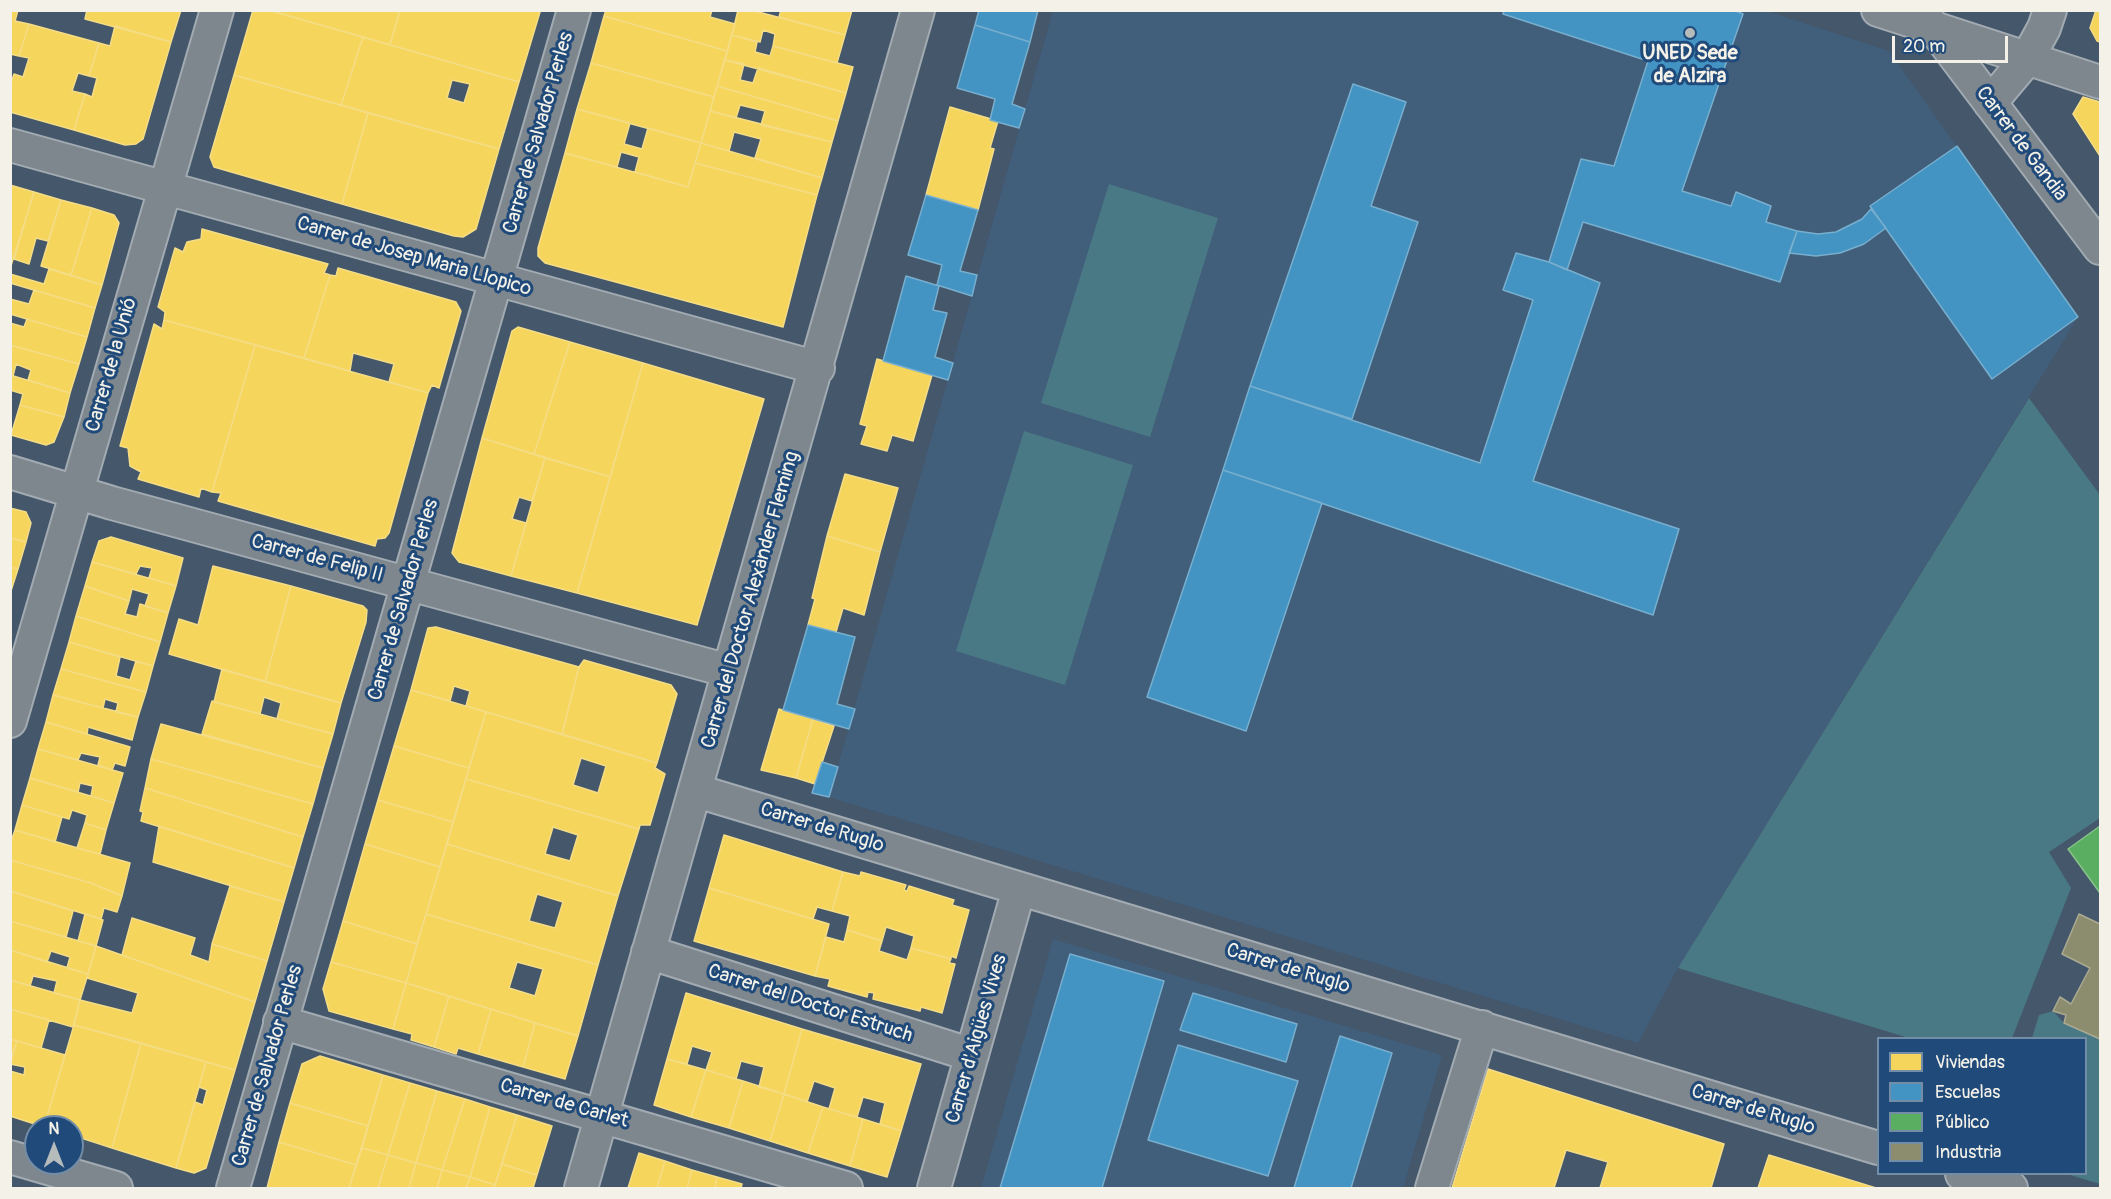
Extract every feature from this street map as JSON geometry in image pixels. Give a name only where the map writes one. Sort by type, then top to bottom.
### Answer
[{"type":"street","name":"Carrer de la Unió","points":[[13,704],[217,10]]},
{"type":"street","name":"Carrer de Salvador Perles","points":[[232,1188],[574,10]]},
{"type":"street","name":"Carrer del Doctor Alexànder Fleming","points":[[582,1188],[648,952],[697,791],[729,671],[818,368],[918,10]]},
{"type":"street","points":[[1878,10],[1927,21],[2027,59],[2100,82]]},
{"type":"street","points":[[1990,103],[2027,59],[2044,28],[2050,10]]},
{"type":"street","name":"Carrer de Gandia","points":[[1927,21],[2100,248]]},
{"type":"street","name":"Carrer de Josep Maria Llopico","points":[[10,145],[165,186],[496,281],[818,368]]},
{"type":"street","name":"Carrer de Felip II","points":[[10,472],[408,585],[729,671]]},
{"type":"street","name":"Carrer de Ruglo","points":[[697,791],[1877,1148]]},
{"type":"street","name":"Carrer d'Aigües Vives","points":[[934,1188],[1020,889]]},
{"type":"street","name":"Carrer del Doctor Estruch","points":[[648,952],[972,1055]]},
{"type":"street","name":"Carrer de Carlet","points":[[280,1022],[846,1188]]},
{"type":"street","points":[[1432,1188],[1482,1027]]},
{"type":"street","points":[[10,1157],[116,1188]]},
{"type":"street","points":[[1969,1175],[2011,1188]]},
{"type":"shaded area","points":[[1053,11],[1767,11],[1889,51],[2078,317],[1678,968],[1638,1043],[829,797]]},
{"type":"shaded area","points":[[1053,939],[1442,1055],[1403,1188],[981,1188]]},
{"type":"green space","points":[[1109,184],[1218,218],[1150,437],[1041,403]]},
{"type":"green space","points":[[2029,398],[2100,495],[2100,818],[2049,852],[2071,888],[2012,1037],[1906,1037],[1678,968]]},
{"type":"green space","points":[[1024,431],[1133,465],[1065,685],[956,651]]},
{"type":"green space","points":[[2053,1011],[2064,1023],[2100,1039],[2100,1184],[2070,1175],[2087,1175],[2087,1037],[2032,1037],[2039,1015]]},
{"type":"building: Viviendas","points":[[10,10],[18,10],[15,21],[29,24],[19,56],[10,54]]},
{"type":"building: Viviendas","points":[[87,10],[181,10],[171,42],[85,19]]},
{"type":"building: Viviendas","points":[[253,10],[268,10],[363,37],[341,105],[234,75]]},
{"type":"building: Viviendas","points":[[268,10],[400,10],[390,45]]},
{"type":"building: Viviendas","points":[[400,10],[536,10],[540,12],[519,82],[390,45]]},
{"type":"building: Viviendas","points":[[606,10],[712,10],[710,17],[735,24],[727,51],[604,16]]},
{"type":"building: Viviendas","points":[[738,10],[751,10],[845,35],[837,63],[773,46],[775,34],[763,30],[760,42],[732,35]]},
{"type":"building: Viviendas","points":[[781,10],[852,10],[845,35],[779,17]]},
{"type":"building: Viviendas","points":[[2096,10],[2100,10],[2100,42],[2097,41],[2090,28]]},
{"type":"building: Viviendas","points":[[604,16],[727,51],[714,97],[591,63]]},
{"type":"building: Viviendas","points":[[29,24],[99,43],[89,76],[78,73],[72,91],[85,94],[74,130],[10,112],[10,86],[14,74],[23,77],[29,58],[19,56]]},
{"type":"building: Viviendas","points":[[115,26],[171,42],[143,139],[136,144],[125,145],[74,130],[85,94],[92,97],[97,78],[89,76],[99,43],[110,46]]},
{"type":"building: Viviendas","points":[[732,35],[757,42],[755,52],[770,56],[773,46],[853,67],[846,93],[725,60]]},
{"type":"building: Viviendas","points":[[363,37],[519,82],[499,149],[341,105]],"holes":[[[452,80],[470,84],[464,103],[447,98]]]},
{"type":"building: Viviendas","points":[[725,60],[744,64],[740,80],[753,83],[758,68],[846,93],[838,121],[717,86]]},
{"type":"building: Viviendas","points":[[591,63],[714,97],[701,143],[577,109]]},
{"type":"building: Viviendas","points":[[234,75],[368,113],[342,204],[214,167],[210,157]]},
{"type":"building: Viviendas","points":[[717,86],[838,121],[832,142],[761,125],[765,111],[740,105],[736,118],[710,111]]},
{"type":"building: Viviendas","points":[[2083,97],[2100,102],[2100,156],[2073,114]]},
{"type":"building: Viviendas","points":[[950,107],[998,121],[990,148],[994,149],[978,210],[926,195]]},
{"type":"building: Viviendas","points":[[577,109],[630,123],[624,144],[642,149],[648,128],[701,143],[688,187],[635,172],[639,157],[621,152],[617,167],[565,153]]},
{"type":"building: Viviendas","points":[[710,111],[832,142],[822,178],[755,158],[761,139],[734,132],[729,151],[701,143]]},
{"type":"building: Viviendas","points":[[368,113],[499,149],[476,229],[463,237],[454,236],[342,204]]},
{"type":"building: Viviendas","points":[[701,143],[822,178],[817,195],[695,163]]},
{"type":"building: Viviendas","points":[[565,153],[688,187],[695,163],[817,195],[783,327],[545,263],[538,256],[538,248]]},
{"type":"building: Viviendas","points":[[10,185],[34,192],[10,269]]},
{"type":"building: Viviendas","points":[[34,192],[61,200],[48,241],[36,238],[29,264],[14,259]]},
{"type":"building: Viviendas","points":[[61,200],[92,208],[71,275],[41,266]]},
{"type":"building: Viviendas","points":[[92,208],[114,215],[119,223],[102,285],[71,275]]},
{"type":"building: Viviendas","points":[[202,229],[328,264],[324,273],[330,275],[304,358],[164,320],[165,312],[158,307],[175,248],[183,252],[187,242],[201,239]]},
{"type":"building: Viviendas","points":[[338,268],[456,302],[461,311],[439,388],[432,385],[428,393],[389,382],[394,364],[353,353],[350,371],[304,358],[330,275],[336,276]]},
{"type":"building: Viviendas","points":[[49,269],[102,285],[95,308],[10,283],[10,274],[44,284]]},
{"type":"building: Viviendas","points":[[34,290],[95,308],[87,337],[10,314],[10,299],[29,304]]},
{"type":"building: Viviendas","points":[[27,319],[87,337],[79,364],[10,345],[10,323],[24,327]]},
{"type":"building: Viviendas","points":[[164,320],[255,345],[212,492],[201,488],[199,497],[138,479],[141,472],[130,466],[128,448],[120,446],[154,324],[162,329]]},
{"type":"building: Viviendas","points":[[518,327],[570,342],[534,454],[482,438],[512,331]]},
{"type":"building: Viviendas","points":[[570,342],[643,363],[610,477],[534,454]]},
{"type":"building: Viviendas","points":[[10,345],[79,364],[70,393],[28,380],[31,370],[16,364],[13,376],[10,375]]},
{"type":"building: Viviendas","points":[[255,345],[428,393],[389,533],[385,538],[377,539],[375,546],[218,501],[221,493],[212,492]]},
{"type":"building: Viviendas","points":[[877,359],[932,375],[913,441],[892,435],[887,451],[861,444],[867,426],[860,424]]},
{"type":"building: Viviendas","points":[[643,363],[764,399],[697,625],[577,593]]},
{"type":"building: Viviendas","points":[[10,375],[70,393],[64,417],[20,405],[23,394],[10,390]]},
{"type":"building: Viviendas","points":[[20,405],[64,417],[54,442],[46,445],[11,435]]},
{"type":"building: Viviendas","points":[[482,438],[545,458],[532,501],[519,497],[512,519],[526,523],[511,576],[459,562],[452,553]]},
{"type":"building: Viviendas","points":[[545,458],[610,477],[577,593],[511,576]]},
{"type":"building: Viviendas","points":[[845,474],[898,488],[880,552],[827,536]]},
{"type":"building: Viviendas","points":[[10,508],[26,512],[31,523],[26,542],[10,538]]},
{"type":"building: Viviendas","points":[[827,536],[880,552],[864,615],[843,608],[836,632],[808,625]]},
{"type":"building: Viviendas","points":[[111,537],[183,558],[176,586],[149,578],[152,568],[140,566],[136,574],[92,562],[99,541]]},
{"type":"building: Viviendas","points":[[10,538],[26,542],[18,569],[10,567]]},
{"type":"building: Viviendas","points":[[92,562],[176,586],[168,613],[145,606],[149,594],[132,589],[129,601],[85,586]]},
{"type":"building: Viviendas","points":[[213,566],[291,586],[265,682],[169,654],[179,619],[198,625]]},
{"type":"building: Viviendas","points":[[10,567],[18,569],[10,594]]},
{"type":"building: Viviendas","points":[[85,586],[129,601],[125,614],[137,617],[140,604],[168,613],[160,642],[76,616]]},
{"type":"building: Viviendas","points":[[291,586],[363,606],[367,610],[366,622],[341,703],[265,682]]},
{"type":"building: Viviendas","points":[[76,616],[160,642],[153,666],[69,642]]},
{"type":"building: Viviendas","points":[[436,627],[579,667],[562,734],[466,706],[470,691],[454,686],[450,701],[411,690],[428,628]]},
{"type":"building: Viviendas","points":[[69,642],[120,657],[116,676],[130,680],[136,661],[153,666],[146,692],[61,669]]},
{"type":"building: Viviendas","points":[[584,660],[671,685],[677,694],[657,763],[562,734],[579,667]]},
{"type":"building: Viviendas","points":[[61,669],[146,692],[138,717],[116,712],[118,703],[105,699],[103,708],[53,695]]},
{"type":"building: Viviendas","points":[[222,669],[341,703],[333,734],[277,719],[281,703],[264,697],[260,714],[214,702]]},
{"type":"building: Viviendas","points":[[411,690],[486,712],[469,768],[394,746]]},
{"type":"building: Viviendas","points":[[53,695],[138,717],[132,740],[88,727],[87,734],[46,722]]},
{"type":"building: Viviendas","points":[[212,701],[333,734],[323,768],[202,734]]},
{"type":"building: Viviendas","points":[[779,709],[813,719],[796,778],[761,770]]},
{"type":"building: Viviendas","points":[[486,712],[657,763],[655,768],[665,774],[650,825],[640,825],[639,829],[466,779]],"holes":[[[581,758],[606,766],[598,793],[573,785]]]},
{"type":"building: Viviendas","points":[[813,719],[834,726],[815,784],[796,778]]},
{"type":"building: Viviendas","points":[[46,722],[130,747],[125,766],[115,763],[112,770],[98,765],[100,757],[81,753],[78,760],[38,749]]},
{"type":"building: Viviendas","points":[[161,724],[323,768],[313,804],[151,759]]},
{"type":"building: Viviendas","points":[[394,746],[469,768],[453,822],[378,800]]},
{"type":"building: Viviendas","points":[[38,749],[123,773],[114,803],[91,796],[93,786],[80,783],[78,792],[30,778]]},
{"type":"building: Viviendas","points":[[151,759],[313,804],[303,837],[145,788]]},
{"type":"building: Viviendas","points":[[30,778],[114,803],[106,830],[85,823],[87,815],[72,810],[69,819],[22,805]]},
{"type":"building: Viviendas","points":[[466,779],[639,829],[618,896],[447,844]],"holes":[[[553,827],[578,835],[570,861],[545,854]]]},
{"type":"building: Viviendas","points":[[145,788],[303,837],[294,868],[141,821],[143,812],[140,811]]},
{"type":"building: Viviendas","points":[[378,800],[453,822],[440,867],[365,844]]},
{"type":"building: Viviendas","points":[[22,805],[62,817],[55,842],[15,830]]},
{"type":"building: Viviendas","points":[[85,823],[106,830],[100,854],[77,848]]},
{"type":"building: Viviendas","points":[[159,826],[294,868],[284,902],[153,862]]},
{"type":"building: Viviendas","points":[[15,830],[130,863],[122,896],[91,883],[10,860],[10,844]]},
{"type":"building: Viviendas","points":[[724,835],[843,872],[832,911],[817,907],[813,919],[709,888]]},
{"type":"building: Viviendas","points":[[365,844],[440,867],[417,944],[343,921]]},
{"type":"building: Viviendas","points":[[447,844],[618,896],[598,965],[426,914]],"holes":[[[537,894],[563,902],[555,928],[529,921]]]},
{"type":"building: Viviendas","points":[[10,860],[91,883],[122,896],[117,912],[104,908],[101,919],[10,891]]},
{"type":"building: Viviendas","points":[[843,872],[860,876],[861,872],[906,885],[904,890],[907,891],[909,886],[954,900],[952,905],[969,910],[956,958],[951,956],[951,959],[911,948],[914,936],[886,927],[882,941],[847,930],[850,916],[832,911]]},
{"type":"building: Viviendas","points":[[230,886],[284,902],[267,961],[212,944]]},
{"type":"building: Viviendas","points":[[709,888],[829,924],[815,976],[694,941]]},
{"type":"building: Viviendas","points":[[10,891],[73,911],[66,937],[10,921]]},
{"type":"building: Viviendas","points":[[85,914],[103,920],[96,946],[78,941]]},
{"type":"building: Viviendas","points":[[426,914],[598,965],[578,1036],[406,983]],"holes":[[[517,962],[543,969],[535,996],[509,988]]]},
{"type":"building: Viviendas","points":[[132,918],[195,938],[190,955],[209,962],[212,944],[267,961],[255,1002],[122,955]]},
{"type":"building: Viviendas","points":[[10,921],[96,946],[88,974],[67,968],[70,957],[51,951],[47,962],[10,950]]},
{"type":"building: Viviendas","points":[[343,921],[417,944],[406,983],[331,962]]},
{"type":"building: Viviendas","points":[[847,930],[882,941],[879,951],[907,960],[911,948],[951,959],[949,963],[955,964],[942,1013],[921,1007],[920,1011],[873,999],[874,993],[868,992],[867,997],[828,986],[830,979],[815,976],[826,937],[844,942]]},
{"type":"building: Viviendas","points":[[96,946],[255,1002],[235,1070],[74,1025],[80,1000],[132,1013],[138,993],[87,978]]},
{"type":"building: Viviendas","points":[[10,950],[88,974],[80,1000],[54,993],[57,981],[33,976],[30,986],[10,980]]},
{"type":"building: Viviendas","points":[[331,962],[406,983],[393,1029],[329,1011],[323,989]]},
{"type":"building: Viviendas","points":[[10,980],[80,1000],[73,1027],[10,1009]]},
{"type":"building: Viviendas","points":[[406,983],[449,996],[434,1047],[411,1040],[412,1034],[393,1029]]},
{"type":"building: Viviendas","points":[[686,993],[802,1029],[784,1094],[759,1087],[764,1067],[741,1061],[736,1079],[706,1070],[712,1052],[692,1046],[687,1064],[667,1059]]},
{"type":"building: Viviendas","points":[[449,996],[491,1009],[478,1054],[458,1048],[456,1054],[434,1047]]},
{"type":"building: Viviendas","points":[[10,1009],[49,1020],[41,1048],[10,1039]]},
{"type":"building: Viviendas","points":[[491,1009],[535,1023],[523,1067],[478,1054]]},
{"type":"building: Viviendas","points":[[535,1023],[578,1036],[565,1079],[523,1067]]},
{"type":"building: Viviendas","points":[[74,1025],[141,1043],[112,1148],[84,1139],[84,1115],[48,1115]]},
{"type":"building: Viviendas","points":[[802,1029],[921,1064],[901,1131],[880,1124],[885,1103],[863,1097],[857,1117],[829,1109],[835,1088],[814,1081],[807,1102],[784,1094]]},
{"type":"building: Viviendas","points":[[10,1039],[17,1041],[10,1062]]},
{"type":"building: Viviendas","points":[[17,1041],[65,1055],[48,1115],[24,1115],[24,1121],[10,1116],[10,1071],[24,1075],[25,1067],[10,1064]]},
{"type":"building: Viviendas","points":[[141,1043],[206,1062],[176,1168],[112,1148]]},
{"type":"building: Viviendas","points":[[320,1056],[383,1075],[368,1126],[290,1103],[302,1064]]},
{"type":"building: Viviendas","points":[[667,1059],[706,1070],[691,1117],[654,1105]]},
{"type":"building: Viviendas","points":[[206,1062],[235,1070],[206,1168],[194,1173],[176,1168],[195,1102],[203,1105],[207,1090],[199,1087]]},
{"type":"building: Viviendas","points":[[1488,1069],[1724,1144],[1711,1188],[1600,1188],[1608,1162],[1566,1150],[1554,1188],[1452,1188]]},
{"type":"building: Viviendas","points":[[706,1070],[743,1081],[729,1128],[691,1117]]},
{"type":"building: Viviendas","points":[[383,1075],[410,1083],[388,1155],[362,1148]]},
{"type":"building: Viviendas","points":[[743,1081],[784,1094],[770,1141],[729,1128]]},
{"type":"building: Viviendas","points":[[410,1083],[437,1091],[416,1163],[388,1155]]},
{"type":"building: Viviendas","points":[[437,1091],[465,1099],[442,1170],[416,1163]]},
{"type":"building: Viviendas","points":[[784,1094],[823,1107],[808,1153],[770,1141]]},
{"type":"building: Viviendas","points":[[465,1099],[490,1107],[470,1177],[442,1170]]},
{"type":"building: Viviendas","points":[[290,1103],[368,1126],[356,1165],[279,1142]]},
{"type":"building: Viviendas","points":[[490,1107],[517,1115],[495,1185],[470,1177]]},
{"type":"building: Viviendas","points":[[823,1107],[863,1119],[850,1166],[808,1153]]},
{"type":"building: Viviendas","points":[[517,1115],[552,1126],[537,1175],[502,1164]]},
{"type":"building: Viviendas","points":[[863,1119],[901,1131],[887,1177],[850,1166]]},
{"type":"building: Viviendas","points":[[279,1142],[356,1165],[349,1188],[267,1188]]},
{"type":"building: Viviendas","points":[[362,1148],[388,1155],[378,1188],[349,1188]]},
{"type":"building: Viviendas","points":[[639,1153],[665,1161],[657,1188],[628,1188]]},
{"type":"building: Viviendas","points":[[388,1155],[416,1163],[409,1188],[378,1188]]},
{"type":"building: Viviendas","points":[[1769,1155],[1876,1188],[1758,1188]]},
{"type":"building: Viviendas","points":[[665,1161],[692,1170],[687,1188],[657,1188]]},
{"type":"building: Viviendas","points":[[416,1163],[442,1170],[437,1188],[409,1188]]},
{"type":"building: Viviendas","points":[[502,1164],[537,1175],[533,1188],[494,1188]]},
{"type":"building: Viviendas","points":[[442,1170],[470,1177],[466,1188],[437,1188]]},
{"type":"building: Viviendas","points":[[692,1170],[717,1177],[715,1188],[687,1188]]},
{"type":"building: Viviendas","points":[[470,1177],[495,1185],[494,1188],[466,1188]]},
{"type":"building: Viviendas","points":[[717,1177],[742,1184],[741,1188],[715,1188]]},
{"type":"building: Escuelas","points":[[979,10],[1038,10],[1030,42],[975,25]]},
{"type":"building: Escuelas","points":[[1504,10],[1734,10],[1743,14],[1682,191],[1731,206],[1736,192],[1771,206],[1766,222],[1797,231],[1780,282],[1583,222],[1567,270],[1549,262],[1581,159],[1614,166],[1648,61],[1503,14]]},
{"type":"building: Escuelas","points":[[975,25],[1030,42],[1012,104],[1025,109],[1019,128],[990,120],[995,99],[957,88]]},
{"type":"building: Escuelas","points":[[1353,84],[1406,102],[1371,206],[1418,222],[1352,419],[1250,386]]},
{"type":"building: Escuelas","points":[[1957,146],[2078,317],[1992,379],[1870,206]]},
{"type":"building: Escuelas","points":[[926,195],[978,210],[960,271],[977,275],[972,296],[937,285],[942,265],[908,255]]},
{"type":"building: Escuelas","points":[[1871,209],[1886,228],[1864,244],[1840,253],[1816,256],[1789,253],[1797,231],[1818,234],[1836,232],[1862,219]]},
{"type":"building: Escuelas","points":[[1516,253],[1549,262],[1600,283],[1533,481],[1679,529],[1653,615],[1223,470],[1250,386],[1480,463],[1533,300],[1503,290]]},
{"type":"building: Escuelas","points":[[906,276],[939,286],[933,310],[947,313],[935,357],[953,363],[948,380],[883,361]]},
{"type":"building: Escuelas","points":[[1223,470],[1322,503],[1246,731],[1147,697]]},
{"type":"building: Escuelas","points":[[808,625],[855,637],[837,704],[855,709],[849,729],[783,710]]},
{"type":"building: Escuelas","points":[[822,762],[838,767],[829,797],[812,793]]},
{"type":"building: Escuelas","points":[[1070,954],[1164,981],[1102,1188],[1000,1188]]},
{"type":"building: Escuelas","points":[[1193,993],[1297,1024],[1286,1062],[1180,1030]]},
{"type":"building: Escuelas","points":[[1340,1036],[1392,1053],[1351,1188],[1294,1188]]},
{"type":"building: Escuelas","points":[[1178,1045],[1298,1081],[1268,1176],[1148,1140]]},
{"type":"building: Público","points":[[2100,826],[2100,893],[2068,849]]},
{"type":"building: Industria","points":[[2079,914],[2100,924],[2100,1039],[2064,1023],[2066,1015],[2053,1011],[2060,997],[2071,1004],[2090,968],[2062,954]]},
{"type":"place","name":"UNED Sede de Alzira","points":[[1690,33]]}]
